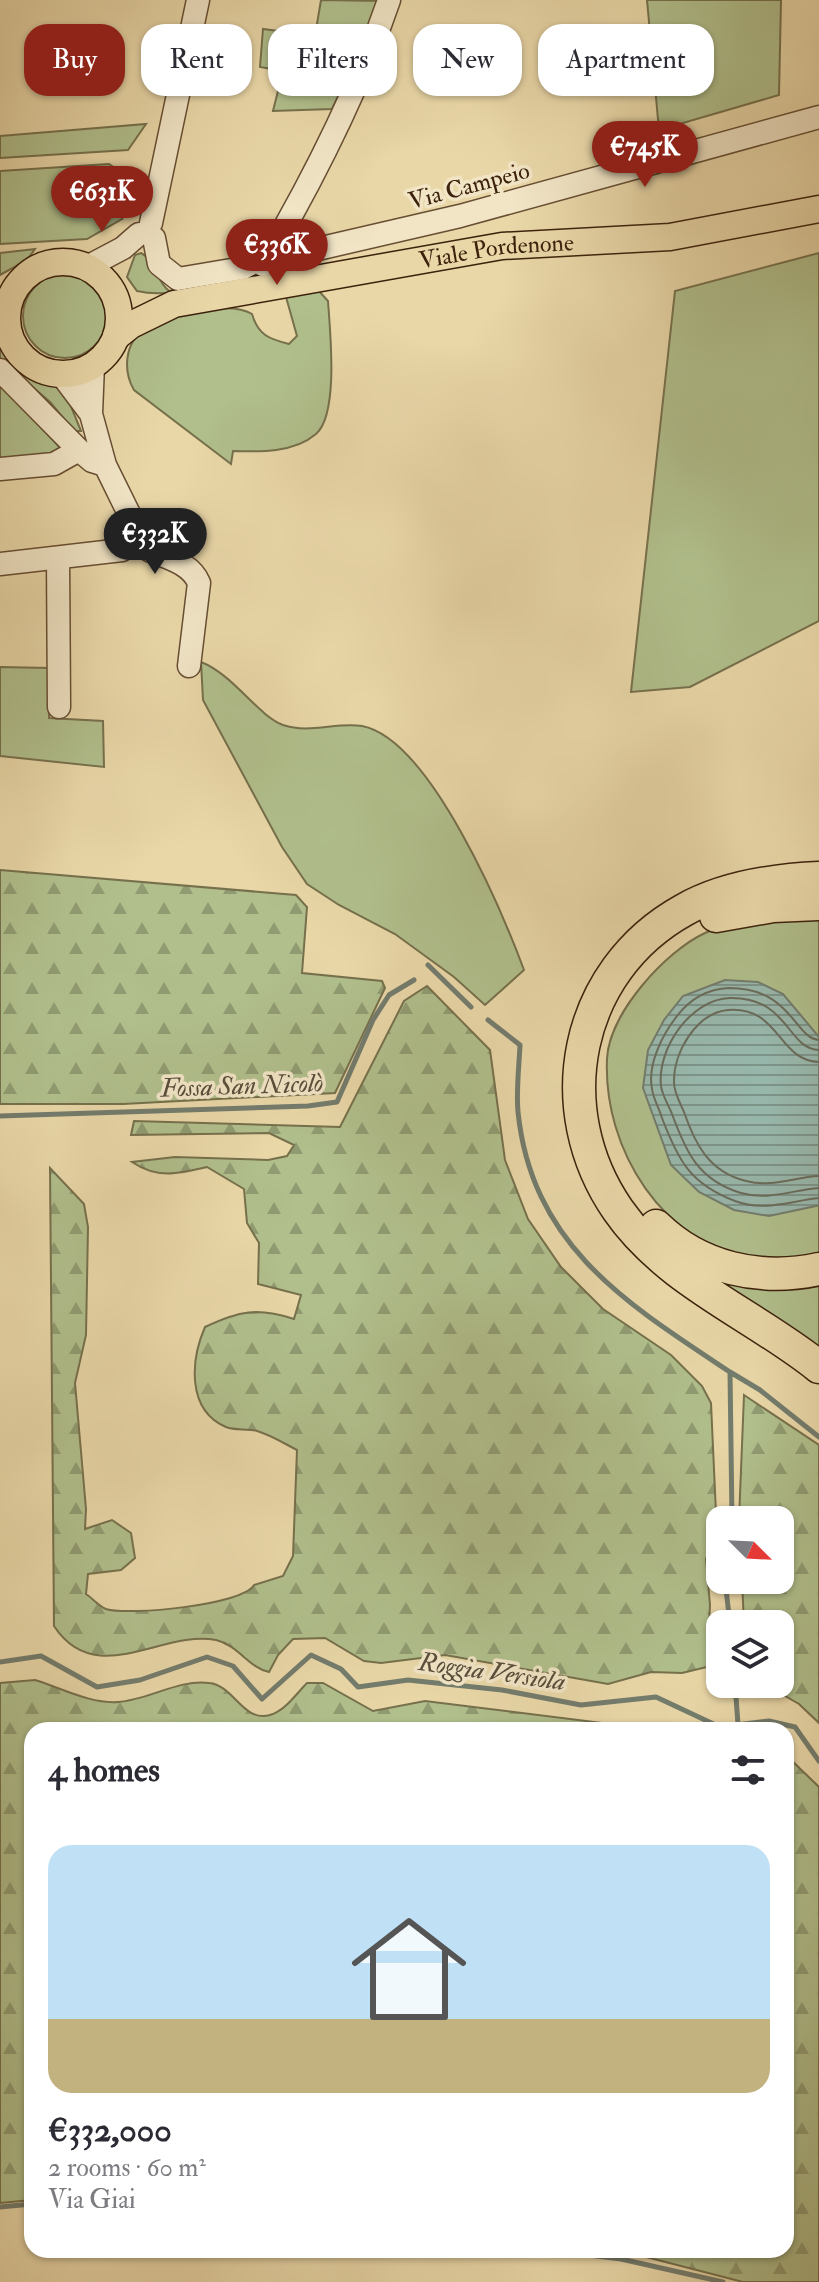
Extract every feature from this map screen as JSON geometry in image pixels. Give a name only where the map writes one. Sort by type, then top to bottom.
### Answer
[{"type":"highway","points":[[819,878],[773,880],[722,895],[684,909],[652,933],[622,963],[601,995],[583,1033],[578,1087],[598,1176],[619,1211],[645,1243],[680,1273],[819,1367]]},
{"type":"highway","points":[[819,904],[721,914],[656,952],[617,1002],[596,1071],[595,1111],[609,1160],[640,1211],[672,1242],[717,1267],[797,1274],[819,1269]]},
{"type":"main road","name":"Viale Pordenone","points":[[93,365],[107,353],[116,337],[131,325],[174,304],[244,291],[268,269],[502,246],[670,237],[819,209]]},
{"type":"main road","points":[[87,267],[72,262],[51,263],[9,284],[4,324],[13,344],[26,360],[39,369],[61,374],[93,365]]},
{"type":"main road","name":"Viale Pordenone","points":[[87,267],[111,289],[131,298],[174,304]]},
{"type":"main road","points":[[111,289],[119,311],[116,337]]},
{"type":"street","points":[[87,267],[148,232],[198,0]]},
{"type":"street","points":[[268,269],[342,119],[389,0]]},
{"type":"street","name":"Via Campeio","points":[[148,232],[159,264],[178,279],[243,268],[268,269],[296,254],[460,216],[819,117]]},
{"type":"street","points":[[93,365],[91,414],[105,465],[137,530],[148,537],[149,550]]},
{"type":"street","points":[[0,370],[79,450],[92,461],[105,465]]},
{"type":"street","points":[[61,374],[91,414]]},
{"type":"street","points":[[0,469],[54,464],[79,450]]},
{"type":"street","points":[[137,530],[124,536],[122,550],[128,557],[138,559],[149,550]]},
{"type":"street","points":[[0,564],[122,550]]},
{"type":"street","points":[[149,550],[183,565],[195,573],[199,583],[189,666]]},
{"type":"street","points":[[58,558],[59,707]]},
{"type":"green space","points":[[321,0],[384,1],[373,24],[317,24]]},
{"type":"green space","points":[[647,0],[781,0],[779,95],[659,130],[656,96],[714,96],[714,24],[649,24]]},
{"type":"green space","points":[[263,29],[268,30],[268,68],[260,67]]},
{"type":"green space","points":[[277,96],[338,96],[332,109],[273,111]]},
{"type":"green space","points":[[146,124],[128,150],[0,158],[0,136]]},
{"type":"green space","points":[[109,164],[138,183],[140,193],[122,219],[87,239],[0,244],[0,171]]},
{"type":"green space","points":[[35,249],[27,260],[0,275],[0,253]]},
{"type":"green space","points":[[141,253],[169,291],[239,277],[175,292],[137,291],[127,277],[135,255]]},
{"type":"green space","points":[[819,253],[819,621],[690,687],[631,692],[675,291]]},
{"type":"green space","points":[[65,274],[81,277],[100,293],[107,316],[104,332],[88,351],[65,358],[49,355],[30,339],[23,316],[26,300],[42,281]]},
{"type":"green space","points":[[317,289],[328,301],[330,391],[323,424],[307,440],[276,450],[233,451],[231,464],[134,390],[127,366],[129,349],[145,329],[183,314],[229,308],[252,314],[265,335],[289,344],[297,336],[286,297]]},
{"type":"green space","points":[[0,341],[20,368],[58,386],[66,394],[81,431],[74,431],[50,402],[0,359]]},
{"type":"green space","points":[[0,383],[65,453],[0,459]]},
{"type":"green space","points":[[201,662],[224,676],[264,713],[283,725],[303,728],[362,726],[388,738],[413,761],[437,793],[481,870],[524,970],[485,1005],[454,977],[395,934],[339,905],[307,884],[282,847],[203,700]]},
{"type":"green space","points":[[0,667],[50,668],[49,718],[103,721],[104,767],[0,756]]},
{"type":"green space","points":[[0,870],[296,895],[307,907],[302,973],[382,981],[385,988],[335,1093],[123,1104],[0,1104]]},
{"type":"green space","points":[[819,913],[819,1257],[758,1260],[724,1251],[694,1236],[667,1214],[645,1188],[628,1159],[616,1127],[608,1093],[610,1041],[618,1022],[642,986],[690,942],[733,923]]},
{"type":"green space","points":[[427,986],[490,1050],[505,1160],[528,1219],[561,1267],[603,1309],[671,1355],[702,1386],[711,1403],[716,1506],[706,1506],[706,1594],[709,1594],[710,1605],[710,1610],[706,1610],[706,1667],[682,1673],[651,1672],[608,1684],[445,1655],[381,1663],[364,1661],[325,1638],[293,1639],[278,1655],[269,1672],[216,1640],[174,1642],[110,1656],[90,1654],[71,1645],[54,1626],[50,1168],[84,1204],[88,1227],[86,1335],[75,1383],[85,1529],[112,1520],[131,1533],[135,1558],[121,1570],[88,1574],[86,1594],[106,1609],[160,1610],[229,1598],[254,1585],[283,1576],[293,1556],[297,1450],[273,1437],[253,1430],[226,1427],[213,1419],[198,1396],[195,1368],[205,1327],[248,1312],[294,1319],[301,1295],[258,1284],[259,1243],[247,1223],[244,1189],[207,1167],[168,1174],[150,1171],[132,1162],[175,1157],[268,1160],[287,1156],[294,1145],[269,1133],[131,1135],[134,1121],[340,1127],[404,1001]]},
{"type":"green space","points":[[678,1256],[819,1277],[819,1351]]},
{"type":"green space","points":[[744,1395],[819,1445],[819,1723],[788,1698],[794,1698],[794,1610],[743,1610],[743,1594],[794,1594],[794,1506],[740,1506]]},
{"type":"green space","points":[[35,1680],[87,1698],[118,1702],[186,1684],[209,1683],[218,1685],[245,1709],[261,1716],[281,1710],[307,1683],[323,1683],[373,1711],[425,1701],[594,1722],[24,1722],[24,2201],[0,2203],[0,1683]]},
{"type":"green space","points":[[794,1763],[819,1787],[819,2282],[743,2282],[650,2258],[794,2258]]},
{"type":"water","points":[[725,980],[758,982],[783,994],[819,1037],[819,1205],[769,1216],[734,1210],[699,1192],[671,1165],[643,1088],[648,1050],[664,1020],[683,996]]},
{"type":"waterway","name":"Fossa San Nicolò","points":[[428,965],[471,1007]]},
{"type":"waterway","name":"Fossa San Nicolò","points":[[0,1116],[308,1106],[337,1102],[373,1020],[389,995],[414,980]]},
{"type":"waterway","name":"Fossa San Nicolò","points":[[488,1020],[520,1045],[517,1104],[527,1159],[543,1200],[565,1236],[591,1268],[622,1296],[730,1372],[732,1506]]},
{"type":"waterway","points":[[730,1372],[760,1390],[819,1437]]},
{"type":"waterway","name":"Fossa San Nicolò","points":[[727,1594],[728,1610]]},
{"type":"waterway","name":"Roggia Versiola","points":[[0,1662],[41,1656],[97,1687],[140,1680],[207,1657],[233,1666],[262,1699],[311,1655],[341,1669],[358,1687],[408,1680],[502,1690],[581,1705],[656,1697],[709,1722]]},
{"type":"waterway","name":"Fossa San Nicolò","points":[[736,1698],[738,1722]]},
{"type":"waterway","name":"Roggia Versiola","points":[[761,1722],[773,1722]]},
{"type":"waterway","name":"Roggia Versiola","points":[[794,1727],[819,1761]]},
{"type":"waterway","points":[[0,2207],[24,2205]]},
{"type":"waterway","points":[[613,2258],[723,2282]]}]
